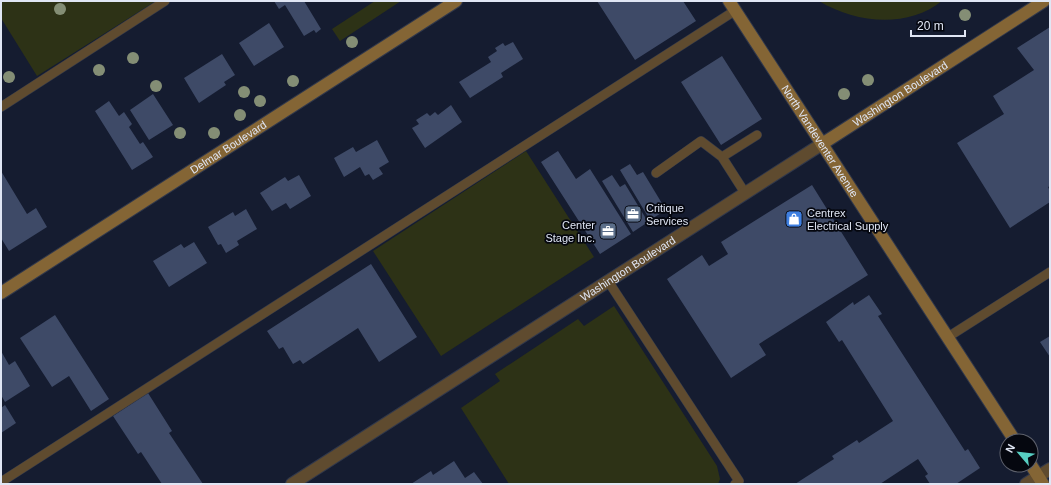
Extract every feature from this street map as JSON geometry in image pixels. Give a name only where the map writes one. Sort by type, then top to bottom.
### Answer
[{"type":"main road","name":"Delmar Boulevard","points":[[1,293],[456,1]]},
{"type":"main road","name":"Washington Boulevard","points":[[822,144],[1044,1]]},
{"type":"main road","name":"North Vandeventer Avenue","points":[[733,6],[1010,433]]},
{"type":"street","name":"Washington Boulevard","points":[[292,484],[822,144]]},
{"type":"street","points":[[1026,484],[1041,480],[1050,469]]},
{"type":"lane","points":[[1,107],[165,1]]},
{"type":"lane","points":[[1,482],[733,6]]},
{"type":"lane","points":[[722,157],[756,135]]},
{"type":"lane","points":[[656,173],[701,142],[722,157],[745,193]]},
{"type":"lane","points":[[948,338],[1050,272]]},
{"type":"lane","points":[[608,281],[739,481],[735,484]]},
{"type":"green space","points":[[1,1],[156,1],[37,76],[1,18]]},
{"type":"green space","points":[[375,1],[401,1],[340,41],[332,29]]},
{"type":"green space","points":[[819,1],[942,1],[928,10],[913,16],[881,20],[848,14]]},
{"type":"green space","points":[[526,151],[594,257],[441,356],[373,251]]},
{"type":"green space","points":[[614,306],[717,466],[720,479],[718,484],[509,484],[461,408],[500,381],[495,374],[578,319],[584,326]]},
{"type":"building","points":[[274,1],[304,1],[321,29],[316,33],[314,30],[304,36],[285,5],[279,9]]},
{"type":"building","points":[[597,1],[683,1],[696,21],[635,60]]},
{"type":"building","points":[[269,23],[284,47],[254,66],[239,43]]},
{"type":"building","points":[[1050,27],[1050,186],[1048,187],[1050,191],[1050,202],[1010,228],[957,143],[1004,114],[993,96],[1034,70],[1017,48]]},
{"type":"building","points":[[513,42],[523,59],[501,73],[503,77],[470,98],[459,82],[491,62],[488,57],[497,51],[495,48],[503,43],[505,46]]},
{"type":"building","points":[[222,54],[235,75],[224,82],[226,85],[199,103],[184,78]]},
{"type":"building","points":[[722,56],[762,119],[721,145],[681,82]]},
{"type":"building","points":[[153,94],[173,125],[149,140],[130,110]]},
{"type":"building","points":[[109,101],[119,116],[124,112],[132,124],[129,127],[140,144],[143,142],[153,157],[132,170],[95,111]]},
{"type":"building","points":[[451,105],[462,122],[425,148],[412,128],[419,124],[416,120],[427,113],[430,116],[435,112],[438,115]]},
{"type":"building","points":[[377,140],[389,162],[379,168],[383,174],[373,180],[369,174],[365,176],[360,167],[344,177],[334,158],[353,147],[356,152]]},
{"type":"building","points":[[558,151],[576,179],[590,169],[631,234],[600,254],[541,162]]},
{"type":"building","points":[[630,164],[637,175],[643,172],[666,210],[650,220],[620,170]]},
{"type":"building","points":[[1,171],[27,214],[36,208],[47,227],[9,251],[1,238]]},
{"type":"building","points":[[299,175],[311,196],[290,209],[286,203],[272,211],[260,193],[285,177],[288,181]]},
{"type":"building","points":[[612,175],[620,187],[625,184],[648,222],[633,232],[602,181]]},
{"type":"building","points":[[812,185],[868,275],[759,344],[766,355],[731,378],[667,279],[702,255],[709,266],[728,254],[721,242]]},
{"type":"building","points":[[246,209],[257,229],[237,241],[239,245],[226,253],[221,244],[218,245],[208,227],[233,212],[235,216]]},
{"type":"building","points":[[194,242],[207,263],[169,287],[153,261],[181,244],[184,248]]},
{"type":"building","points":[[371,264],[417,337],[379,362],[358,328],[303,364],[300,360],[293,364],[283,347],[279,349],[267,331]]},
{"type":"building","points":[[869,295],[882,314],[878,316],[965,451],[968,449],[980,468],[956,484],[930,484],[925,476],[928,474],[918,459],[880,484],[795,484],[834,459],[832,456],[857,440],[859,443],[893,421],[842,340],[839,342],[826,322],[853,302],[854,305]]},
{"type":"building","points":[[55,315],[109,399],[91,411],[69,376],[52,387],[20,338]]},
{"type":"building","points":[[1050,336],[1050,357],[1040,342]]},
{"type":"building","points":[[1,351],[9,365],[15,361],[30,386],[5,402],[1,395]]},
{"type":"building","points":[[148,393],[172,431],[169,433],[203,484],[162,484],[141,452],[138,454],[113,416]]},
{"type":"building","points":[[5,405],[16,423],[1,433],[1,408]]},
{"type":"building","points":[[454,461],[465,478],[474,472],[483,484],[411,484],[431,471],[433,475]]},
{"type":"place","name":"Critique Services","points":[[633,214]]},
{"type":"place","name":"Centrex Electrical Supply","points":[[794,219]]},
{"type":"place","name":"Center Stage Inc.","points":[[608,231]]}]
